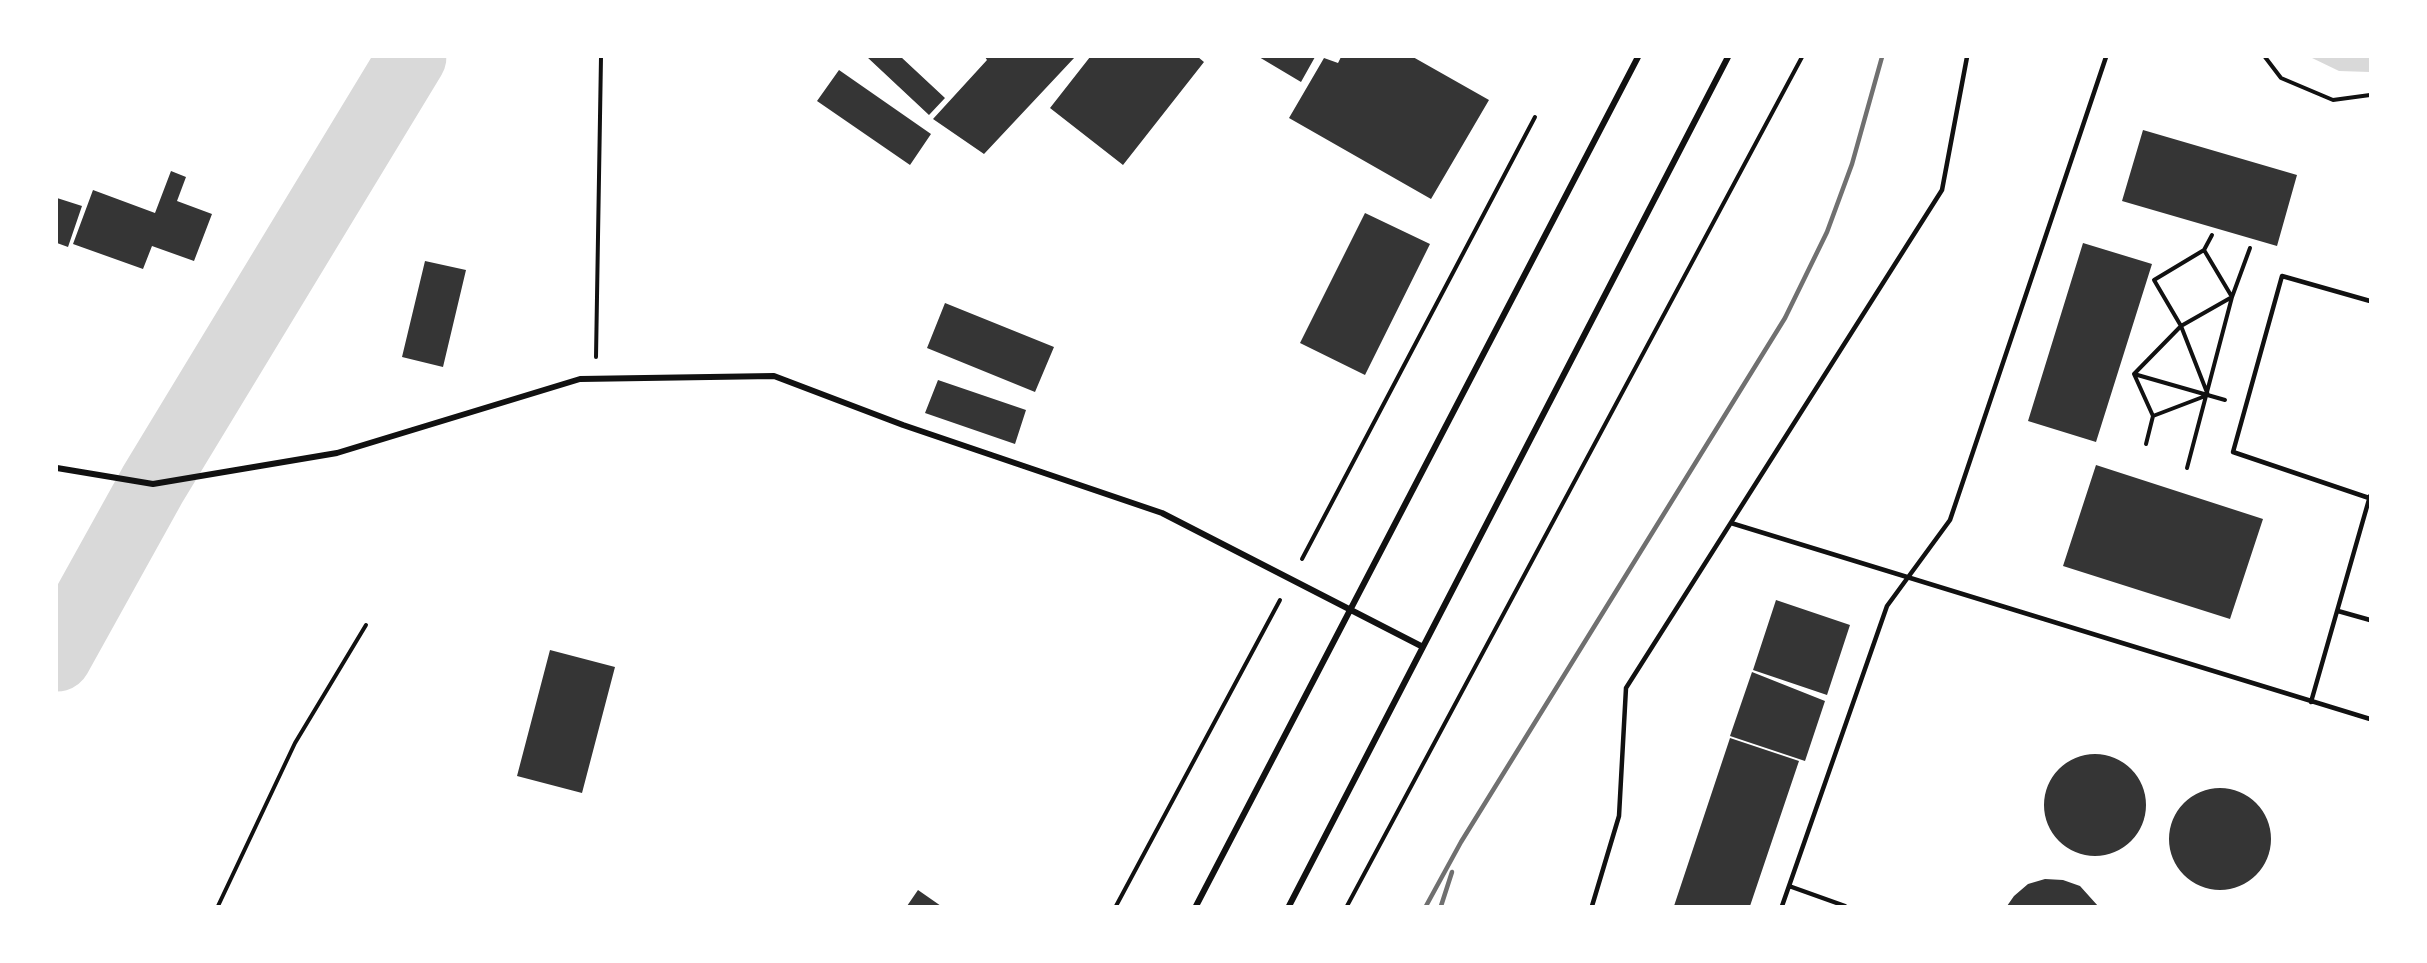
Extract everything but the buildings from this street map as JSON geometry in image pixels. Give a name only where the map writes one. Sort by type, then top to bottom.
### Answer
[{"type":"street","points":[[1196,906],[1638,57]]},
{"type":"street","points":[[1289,906],[1728,57]]},
{"type":"street","points":[[57,468],[153,484],[337,453],[580,379],[774,376],[903,426],[1162,513],[1423,647]]},
{"type":"lane","points":[[1592,906],[1619,816],[1626,688],[1942,190],[1966,57]]},
{"type":"lane","points":[[1782,906],[1887,606],[1950,520],[2106,57]]},
{"type":"lane","points":[[2312,702],[2370,497],[2233,452],[2282,276],[2370,301]]},
{"type":"lane","points":[[1731,523],[2370,720]]},
{"type":"lane","points":[[2338,611],[2370,620]]},
{"type":"lane","points":[[1789,886],[1845,906]]},
{"type":"path","points":[[596,379],[601,57]]},
{"type":"path","points":[[1347,906],[1802,57]]},
{"type":"path","points":[[2265,57],[2281,78],[2333,100],[2370,95]]},
{"type":"path","points":[[1116,906],[1535,117]]},
{"type":"path","points":[[2208,394],[2181,326],[2154,279],[2204,250],[2212,235]]},
{"type":"path","points":[[2187,468],[2232,297],[2250,248]]},
{"type":"path","points":[[2204,250],[2232,297]]},
{"type":"path","points":[[2134,374],[2181,326],[2232,297]]},
{"type":"path","points":[[2134,374],[2246,406]]},
{"type":"path","points":[[2134,374],[2153,416],[2146,444]]},
{"type":"path","points":[[2153,416],[2208,394]]},
{"type":"path","points":[[218,906],[295,743],[366,625]]},
{"type":"shaded area","points":[[2310,57],[2370,57],[2370,72],[2339,71]]},
{"type":"waterway","points":[[57,657],[153,484],[412,57]]},
{"type":"railway","points":[[1426,906],[1461,842],[1785,318],[1827,232],[1852,164],[1882,57]]},
{"type":"railway","points":[[1441,906],[1452,872]]}]
